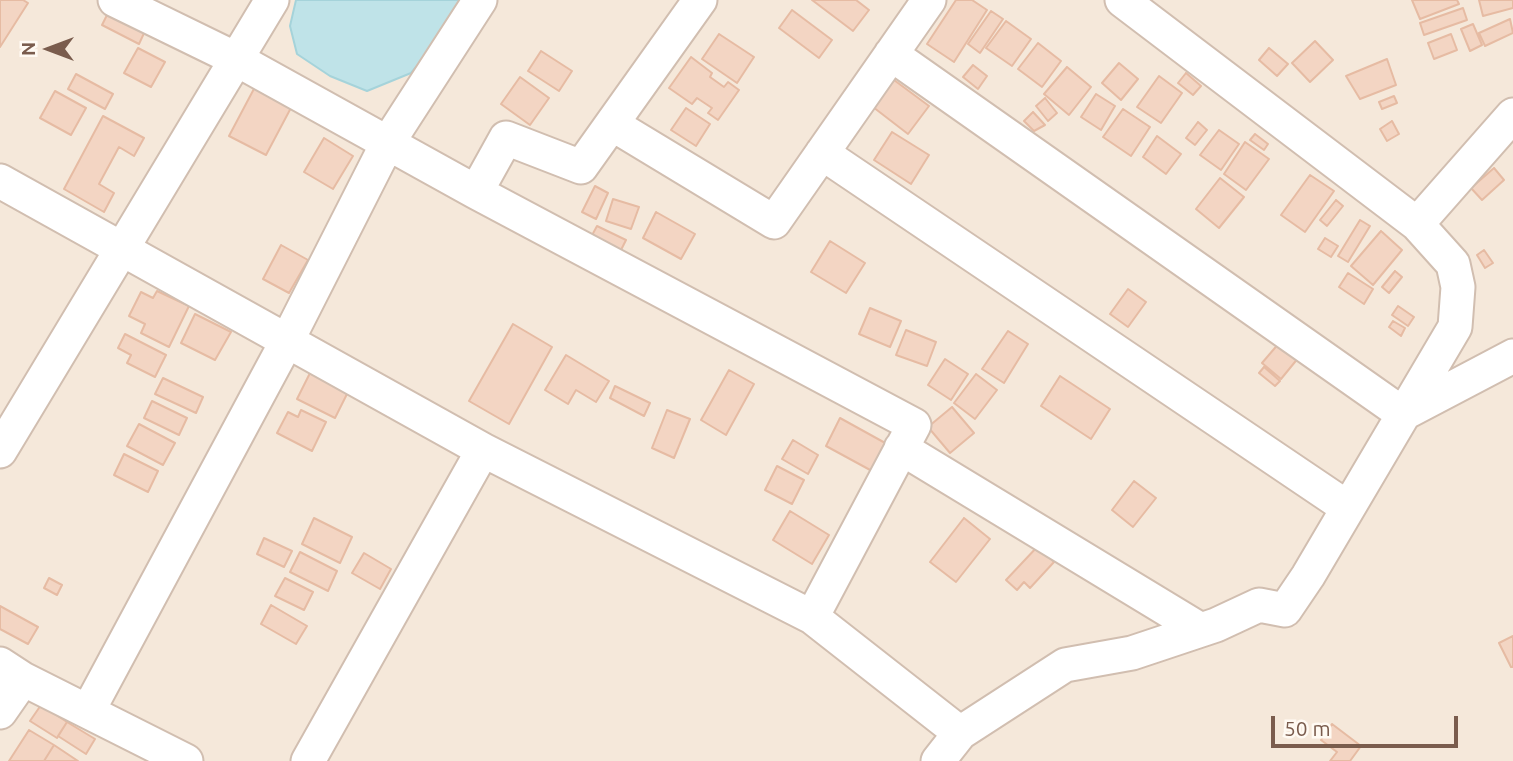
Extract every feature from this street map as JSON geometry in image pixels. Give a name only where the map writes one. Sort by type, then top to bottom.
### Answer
[{"type":"street","points":[[115,0],[236,60],[476,192],[914,425],[812,617]]},
{"type":"street","points":[[0,451],[272,0]]},
{"type":"street","points":[[88,711],[287,341],[387,144],[480,0]]},
{"type":"street","points":[[476,192],[506,138],[581,167],[701,0]]},
{"type":"street","points":[[612,124],[774,222],[929,0]]},
{"type":"street","points":[[938,761],[960,733],[1065,665],[1132,653],[1201,630],[1259,605],[1285,610],[1308,576],[1455,327],[1458,287],[1453,264],[1417,224],[1122,0]]},
{"type":"street","points":[[891,54],[1403,414]]},
{"type":"street","points":[[1417,224],[1513,115]]},
{"type":"street","points":[[822,153],[1348,508]]},
{"type":"street","points":[[0,181],[483,450],[812,617],[960,733]]},
{"type":"street","points":[[1403,414],[1513,356]]},
{"type":"street","points":[[901,448],[1201,630]]},
{"type":"street","points":[[308,761],[483,450]]},
{"type":"street","points":[[0,712],[12,671],[186,761]]},
{"type":"shaded area","points":[[0,0],[1513,0],[1513,761],[0,761]]},
{"type":"water","points":[[296,0],[468,0],[464,10],[411,73],[367,91],[330,76],[297,54],[290,26]]},
{"type":"building","points":[[0,0],[23,0],[28,3],[0,47]]},
{"type":"building","points":[[812,0],[856,0],[869,10],[853,31]]},
{"type":"building","points":[[956,0],[972,0],[987,10],[954,62],[927,44]]},
{"type":"building","points":[[1412,0],[1457,0],[1459,4],[1420,19]]},
{"type":"building","points":[[1479,0],[1513,0],[1513,8],[1483,16]]},
{"type":"building","points":[[1463,8],[1467,20],[1424,35],[1420,23]]},
{"type":"building","points":[[110,9],[145,31],[139,44],[102,25]]},
{"type":"building","points":[[792,10],[832,40],[819,58],[779,28]]},
{"type":"building","points":[[991,11],[1003,19],[980,53],[968,44]]},
{"type":"building","points":[[1510,19],[1513,33],[1485,46],[1479,33]]},
{"type":"building","points":[[1006,21],[1031,39],[1012,66],[986,48]]},
{"type":"building","points":[[1473,24],[1482,45],[1470,51],[1461,29]]},
{"type":"building","points":[[719,34],[754,57],[737,83],[702,59]]},
{"type":"building","points":[[1451,34],[1457,50],[1434,59],[1428,43]]},
{"type":"building","points":[[1315,41],[1333,60],[1310,82],[1292,63]]},
{"type":"building","points":[[1038,43],[1061,61],[1042,87],[1018,69]]},
{"type":"building","points":[[138,48],[165,62],[151,87],[124,73]]},
{"type":"building","points":[[1269,48],[1288,64],[1277,76],[1259,60]]},
{"type":"building","points":[[541,51],[572,71],[559,91],[528,71]]},
{"type":"building","points":[[691,57],[712,73],[710,77],[724,87],[728,82],[739,90],[718,120],[708,113],[712,108],[697,98],[692,104],[669,88]]},
{"type":"building","points":[[1387,59],[1396,85],[1360,99],[1346,76]]},
{"type":"building","points":[[1119,63],[1138,79],[1121,100],[1102,83]]},
{"type":"building","points":[[973,65],[987,76],[978,89],[963,77]]},
{"type":"building","points":[[1067,67],[1091,87],[1069,115],[1044,94]]},
{"type":"building","points":[[1186,73],[1201,86],[1193,95],[1178,83]]},
{"type":"building","points":[[76,74],[113,94],[105,109],[68,89]]},
{"type":"building","points":[[1159,76],[1182,93],[1161,123],[1137,107]]},
{"type":"building","points":[[520,77],[549,98],[530,125],[501,104]]},
{"type":"building","points":[[894,80],[929,106],[908,134],[873,107]]},
{"type":"building","points":[[256,85],[293,104],[266,155],[229,136]]},
{"type":"building","points":[[55,91],[86,108],[71,135],[40,118]]},
{"type":"building","points":[[1096,94],[1115,106],[1101,130],[1081,117]]},
{"type":"building","points":[[1394,96],[1397,103],[1382,109],[1379,102]]},
{"type":"building","points":[[1045,98],[1057,113],[1048,121],[1036,106]]},
{"type":"building","points":[[686,108],[710,124],[696,146],[671,130]]},
{"type":"building","points":[[1123,109],[1150,127],[1131,156],[1103,137]]},
{"type":"building","points":[[1033,112],[1045,125],[1034,131],[1024,121]]},
{"type":"building","points":[[103,116],[144,138],[134,156],[119,147],[99,184],[114,193],[104,212],[64,189]]},
{"type":"building","points":[[1392,121],[1399,134],[1387,141],[1380,129]]},
{"type":"building","points":[[1198,122],[1207,130],[1195,145],[1186,138]]},
{"type":"building","points":[[1219,130],[1239,144],[1221,170],[1200,155]]},
{"type":"building","points":[[892,132],[929,155],[911,184],[874,160]]},
{"type":"building","points":[[1255,134],[1268,144],[1264,150],[1250,140]]},
{"type":"building","points":[[1157,136],[1181,154],[1166,174],[1143,157]]},
{"type":"building","points":[[324,138],[353,156],[333,189],[304,172]]},
{"type":"building","points":[[1245,142],[1269,159],[1246,190],[1224,174]]},
{"type":"building","points":[[1494,168],[1504,180],[1482,200],[1471,188]]},
{"type":"building","points":[[1310,175],[1334,191],[1305,232],[1281,215]]},
{"type":"building","points":[[1220,178],[1244,197],[1219,228],[1196,209]]},
{"type":"building","points":[[595,186],[608,193],[596,219],[582,212]]},
{"type":"building","points":[[613,199],[639,207],[631,229],[606,221]]},
{"type":"building","points":[[1336,200],[1343,206],[1327,226],[1320,220]]},
{"type":"building","points":[[656,212],[695,234],[681,259],[643,238]]},
{"type":"building","points":[[1360,220],[1370,226],[1348,262],[1338,256]]},
{"type":"building","points":[[597,226],[626,240],[615,262],[590,239]]},
{"type":"building","points":[[1381,231],[1402,250],[1373,285],[1351,266]]},
{"type":"building","points":[[1325,238],[1338,246],[1331,257],[1318,249]]},
{"type":"building","points":[[830,241],[865,263],[846,293],[811,272]]},
{"type":"building","points":[[281,245],[308,260],[289,293],[263,279]]},
{"type":"building","points":[[1484,250],[1493,263],[1485,268],[1477,255]]},
{"type":"building","points":[[1395,271],[1402,277],[1389,293],[1382,287]]},
{"type":"building","points":[[1348,273],[1373,289],[1364,304],[1339,287]]},
{"type":"building","points":[[1128,289],[1146,302],[1128,327],[1110,314]]},
{"type":"building","points":[[157,291],[189,306],[169,347],[141,333],[145,324],[129,316],[141,292],[153,298]]},
{"type":"building","points":[[1398,306],[1414,317],[1408,326],[1392,315]]},
{"type":"building","points":[[870,308],[901,321],[890,347],[859,334]]},
{"type":"building","points":[[195,314],[231,332],[215,360],[181,343]]},
{"type":"building","points":[[1393,321],[1405,328],[1401,336],[1389,327]]},
{"type":"building","points":[[513,324],[552,347],[509,424],[469,401]]},
{"type":"building","points":[[906,330],[936,342],[927,366],[896,355]]},
{"type":"building","points":[[1008,331],[1028,344],[1004,383],[982,369]]},
{"type":"building","points":[[125,334],[166,355],[155,377],[127,363],[131,355],[118,348]]},
{"type":"building","points":[[1280,342],[1299,357],[1281,379],[1262,363]]},
{"type":"building","points":[[566,355],[609,381],[596,402],[576,390],[568,404],[545,390]]},
{"type":"building","points":[[945,359],[968,374],[951,400],[928,385]]},
{"type":"building","points":[[1264,367],[1280,381],[1275,386],[1259,373]]},
{"type":"building","points":[[729,370],[754,384],[726,435],[701,420]]},
{"type":"building","points":[[310,373],[348,392],[335,418],[297,399]]},
{"type":"building","points":[[976,374],[997,390],[975,419],[954,403]]},
{"type":"building","points":[[1060,376],[1110,409],[1091,439],[1041,406]]},
{"type":"building","points":[[163,378],[203,397],[196,413],[155,394]]},
{"type":"building","points":[[615,386],[650,403],[644,416],[610,398]]},
{"type":"building","points":[[152,401],[187,418],[179,435],[144,418]]},
{"type":"building","points":[[952,407],[974,433],[950,453],[928,427]]},
{"type":"building","points":[[301,410],[326,422],[312,451],[277,433],[288,412],[298,417]]},
{"type":"building","points":[[667,410],[690,419],[674,458],[652,448]]},
{"type":"building","points":[[840,418],[887,444],[872,471],[826,446]]},
{"type":"building","points":[[139,424],[175,443],[163,465],[127,446]]},
{"type":"building","points":[[793,440],[818,455],[808,474],[782,459]]},
{"type":"building","points":[[124,454],[158,471],[148,492],[114,475]]},
{"type":"building","points":[[777,466],[804,480],[792,504],[765,490]]},
{"type":"building","points":[[1134,481],[1156,498],[1133,527],[1112,510]]},
{"type":"building","points":[[790,511],[829,535],[812,564],[773,540]]},
{"type":"building","points":[[314,518],[352,537],[340,563],[302,544]]},
{"type":"building","points":[[964,518],[990,539],[956,582],[930,562]]},
{"type":"building","points":[[264,538],[292,551],[284,567],[257,554]]},
{"type":"building","points":[[1038,546],[1054,562],[1030,588],[1024,582],[1017,590],[1006,580]]},
{"type":"building","points":[[300,552],[337,571],[328,591],[290,572]]},
{"type":"building","points":[[364,553],[391,569],[380,589],[352,573]]},
{"type":"building","points":[[49,578],[62,585],[57,595],[44,588]]},
{"type":"building","points":[[285,578],[313,592],[304,610],[275,596]]},
{"type":"building","points":[[271,605],[307,626],[296,644],[261,624]]},
{"type":"building","points":[[0,606],[38,627],[28,644],[0,629]]},
{"type":"building","points":[[1513,636],[1513,667],[1511,667],[1499,643]]},
{"type":"building","points":[[41,705],[67,722],[57,738],[30,721]]},
{"type":"building","points":[[67,722],[95,739],[86,754],[58,736]]},
{"type":"building","points":[[1332,724],[1361,746],[1350,761],[1330,761],[1337,752],[1321,740]]},
{"type":"building","points":[[29,730],[54,745],[44,761],[9,761]]},
{"type":"building","points":[[54,745],[78,761],[44,761]]}]
